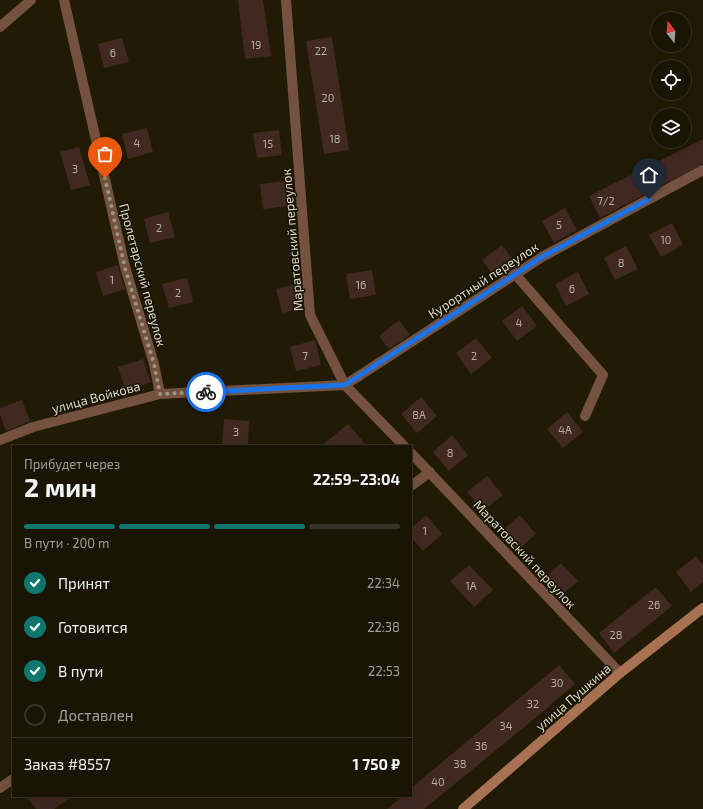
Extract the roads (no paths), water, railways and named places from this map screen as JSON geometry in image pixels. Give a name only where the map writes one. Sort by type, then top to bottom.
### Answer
[{"type":"street","points":[[0,27],[31,0]]},
{"type":"street","name":"Пролетарский переулок","points":[[64,0],[125,268],[154,364],[160,394]]},
{"type":"street","name":"Маратовский переулок","points":[[286,0],[310,315],[345,385],[403,445]]},
{"type":"street","name":"Курортный переулок","points":[[345,385],[542,257],[703,170]]},
{"type":"street","points":[[516,274],[603,375],[585,416]]},
{"type":"street","name":"улица Войкова","points":[[0,440],[33,427],[160,394],[345,385]]},
{"type":"street","name":"Маратовский переулок","points":[[412,454],[620,673]]},
{"type":"street","points":[[412,485],[430,472]]},
{"type":"street","name":"улица Пушкина","points":[[463,809],[620,673],[703,608]]},
{"type":"street","points":[[0,788],[12,779]]}]
